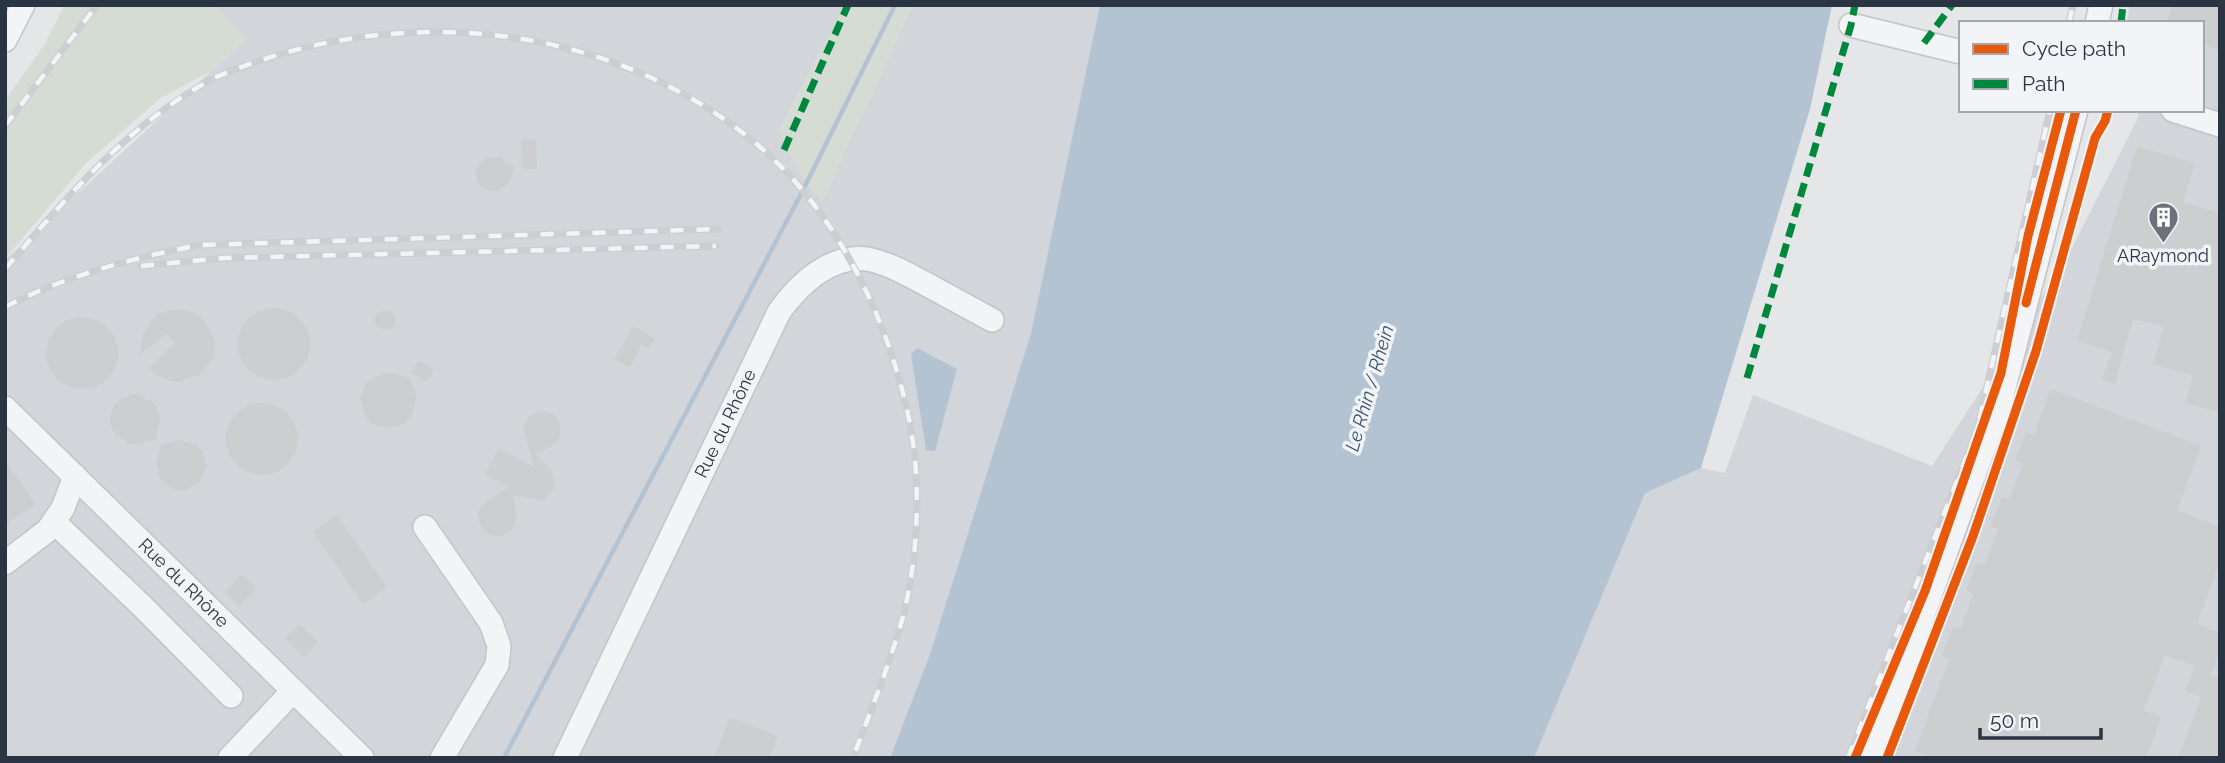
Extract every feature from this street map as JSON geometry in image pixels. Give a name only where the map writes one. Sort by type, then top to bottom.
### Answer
[{"type":"street","points":[[5,40],[23,5]]},
{"type":"street","points":[[1852,25],[1959,52]]},
{"type":"street","points":[[1871,758],[2000,404],[2075,112]]},
{"type":"street","points":[[2179,112],[2220,125]]},
{"type":"street","name":"Rue du Rhône","points":[[565,758],[779,312],[793,293],[810,277],[828,267],[850,260],[866,259],[893,267],[992,320]]},
{"type":"street","name":"Rue du Rhône","points":[[5,408],[362,758]]},
{"type":"street","points":[[5,563],[48,530],[64,508],[75,476]]},
{"type":"street","points":[[54,522],[231,696]]},
{"type":"street","points":[[425,527],[491,623],[499,646],[497,665],[442,758]]},
{"type":"street","points":[[230,758],[293,691]]},
{"type":"shaded area","points":[[64,5],[213,5],[246,39],[208,73],[161,98],[87,162],[5,259],[5,100],[45,44]]},
{"type":"shaded area","points":[[213,5],[846,5],[778,131],[822,201],[913,5],[1100,5],[1031,333],[930,654],[890,758],[5,758],[5,260],[246,39]]},
{"type":"shaded area","points":[[846,5],[895,5],[840,110],[897,5],[913,5],[822,202],[803,178],[778,131]]},
{"type":"shaded area","points":[[2130,5],[2220,5],[2220,758],[1534,758],[1645,492],[1701,468],[1725,473],[1753,395],[1932,466],[2068,256],[2139,112],[2204,112],[2204,21],[2127,21]]},
{"type":"water","name":"Le Rhin / Rhein","points":[[1100,5],[1832,5],[1810,109],[1701,468],[1645,493],[1534,758],[890,758],[930,654],[1031,333]]},
{"type":"water","points":[[917,348],[957,369],[935,451],[926,450],[911,354]]},
{"type":"building","points":[[2172,5],[2220,5],[2220,50],[2204,45],[2204,21],[2167,21]]},
{"type":"building","points":[[536,139],[537,169],[522,169],[521,140]]},
{"type":"building","name":"ARaymond","points":[[2137,146],[2195,163],[2183,202],[2220,213],[2220,413],[2185,403],[2193,376],[2153,364],[2164,327],[2133,319],[2115,384],[2102,379],[2112,352],[2077,341]]},
{"type":"building","points":[[489,157],[501,158],[515,168],[508,183],[500,190],[488,191],[479,185],[476,179],[477,168]]},
{"type":"building","points":[[274,308],[294,314],[304,324],[310,344],[304,364],[294,374],[274,380],[254,374],[244,364],[238,344],[244,324],[254,314]]},
{"type":"building","points":[[179,309],[191,311],[201,317],[213,336],[215,347],[213,358],[199,375],[178,382],[157,376],[150,368],[175,343],[166,333],[140,354],[143,334],[149,324],[157,315]]},
{"type":"building","points":[[381,310],[389,310],[395,320],[389,330],[381,330],[375,324],[375,316]]},
{"type":"building","points":[[89,317],[108,327],[116,339],[116,367],[108,379],[96,387],[75,389],[56,379],[48,367],[46,346],[56,327],[68,319]]},
{"type":"building","points":[[633,326],[655,339],[649,349],[641,345],[630,367],[614,360]]},
{"type":"building","points":[[419,360],[434,370],[427,382],[411,373]]},
{"type":"building","points":[[383,373],[411,379],[416,398],[412,416],[405,423],[388,428],[371,423],[365,416],[360,398],[367,382]]},
{"type":"building","points":[[2051,389],[2201,446],[2177,510],[2220,527],[2220,562],[2197,624],[2220,633],[2220,650],[2210,676],[2220,679],[2220,758],[2178,758],[2201,697],[2185,691],[2195,666],[2165,655],[2144,710],[2161,717],[2146,758],[1932,758],[1915,751],[1949,659],[1942,656],[1953,627],[1960,630],[1973,594],[1966,591],[1977,562],[1985,565],[1998,529],[1991,526],[2002,497],[2009,500],[2023,464],[2015,461],[2026,432],[2034,435]]},
{"type":"building","points":[[137,393],[155,404],[160,420],[156,439],[130,444],[115,435],[109,420],[114,405],[120,399]]},
{"type":"building","points":[[262,403],[282,409],[292,419],[298,439],[292,459],[282,469],[262,475],[242,469],[232,459],[226,439],[232,419],[242,409]]},
{"type":"building","points":[[541,411],[553,414],[560,424],[557,443],[535,454],[551,470],[554,488],[546,498],[540,500],[514,496],[517,517],[513,529],[502,536],[490,535],[480,526],[478,513],[485,502],[509,487],[485,474],[499,448],[534,467],[523,427],[529,416]]},
{"type":"building","points":[[179,440],[196,445],[202,451],[206,466],[200,481],[187,490],[180,491],[172,489],[160,479],[156,462],[161,445]]},
{"type":"building","points":[[5,461],[36,504],[5,525]]},
{"type":"building","points":[[337,515],[387,587],[363,604],[313,532]]},
{"type":"building","points":[[242,574],[257,589],[239,606],[225,592]]},
{"type":"building","points":[[299,624],[318,642],[304,657],[285,638]]},
{"type":"building","points":[[730,717],[778,736],[769,758],[714,758]]},
{"type":"waterway","points":[[504,758],[802,192],[895,5]]},
{"type":"railway","points":[[5,126],[97,5]]},
{"type":"railway","points":[[2069,21],[2073,5]]},
{"type":"railway","points":[[5,269],[76,188],[154,117],[214,78],[283,53],[355,38],[428,32],[501,36],[573,50],[642,74],[707,108],[767,153],[787,173],[840,242],[879,320],[907,410],[915,458],[917,493],[912,571],[895,643],[853,758]]},
{"type":"railway","points":[[1848,758],[1977,430],[2050,112]]},
{"type":"railway","points":[[5,307],[51,286],[101,269],[201,245],[719,229]]},
{"type":"railway","points":[[141,266],[225,258],[716,246]]},
{"type":"marked path","points":[[784,150],[848,5]]},
{"type":"marked path","points":[[1747,378],[1855,5]]},
{"type":"marked path","points":[[1924,43],[1952,5]]},
{"type":"marked path","points":[[2121,21],[2123,5]]},
{"type":"cycle path","points":[[1855,758],[1925,591],[2001,373],[2028,236],[2060,112]]},
{"type":"cycle path","points":[[2026,303],[2075,112]]},
{"type":"cycle path","points":[[1887,758],[1973,536],[2036,351],[2095,138],[2107,112]]},
{"type":"place","name":"ARaymond","points":[[2163,245]]}]
